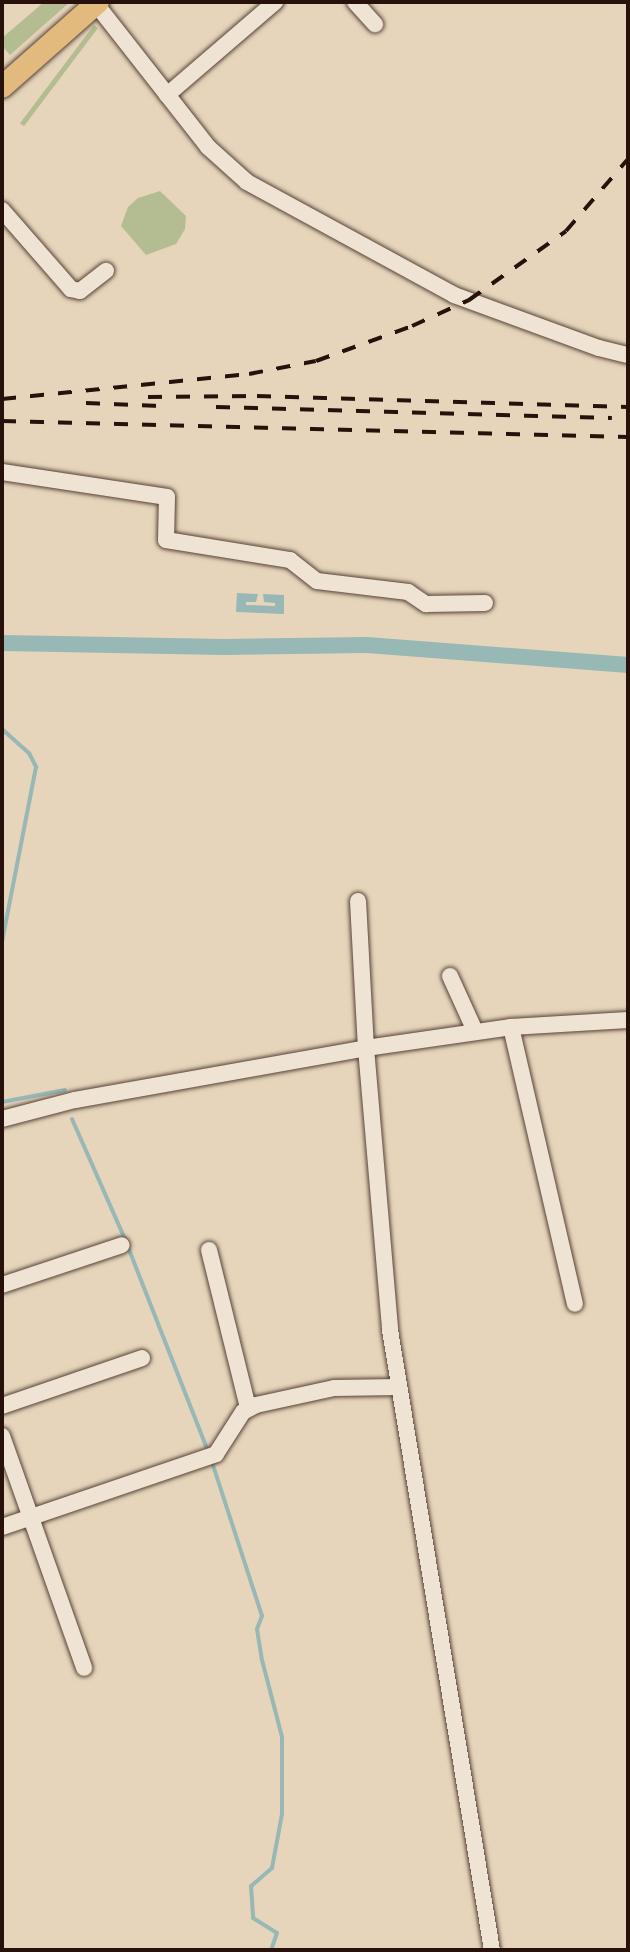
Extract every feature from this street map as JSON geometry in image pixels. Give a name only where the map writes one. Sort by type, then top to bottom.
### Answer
[{"type":"main road","points":[[4,82],[97,3]]},
{"type":"street","points":[[167,95],[275,2]]},
{"type":"street","points":[[355,2],[375,24]]},
{"type":"street","points":[[97,3],[217,157],[247,182],[454,295],[599,348],[628,355]]},
{"type":"street","points":[[2,210],[71,289],[80,291],[106,271]]},
{"type":"street","points":[[2,472],[167,497],[166,540],[290,560],[317,581],[408,592],[426,604],[485,603]]},
{"type":"street","points":[[358,901],[366,1048],[390,1330],[492,1950]]},
{"type":"street","points":[[450,976],[475,1031]]},
{"type":"street","points":[[2,1119],[75,1100],[366,1048],[511,1027],[628,1020]]},
{"type":"street","points":[[511,1027],[575,1304]]},
{"type":"street","points":[[2,1285],[122,1245]]},
{"type":"street","points":[[209,1250],[248,1408]]},
{"type":"street","points":[[2,1406],[142,1358]]},
{"type":"street","points":[[2,1527],[216,1454],[229,1430],[248,1408],[334,1388],[399,1387]]},
{"type":"street","points":[[2,1436],[84,1668]]},
{"type":"green space","points":[[44,2],[70,2],[10,55],[2,46],[2,38]]},
{"type":"green space","points":[[94,25],[98,28],[24,126],[20,123]]},
{"type":"green space","points":[[160,191],[186,216],[185,229],[176,244],[146,255],[121,226],[128,207],[138,198]]},
{"type":"water","points":[[237,593],[258,594],[256,602],[246,602],[246,605],[275,606],[275,603],[264,602],[263,594],[284,595],[284,614],[236,612]]},
{"type":"waterway","points":[[2,643],[225,647],[367,645],[628,665]]},
{"type":"waterway","points":[[2,729],[29,753],[36,767],[2,942]]},
{"type":"waterway","points":[[2,1102],[65,1090]]},
{"type":"waterway","points":[[72,1119],[125,1239]]},
{"type":"waterway","points":[[128,1247],[208,1451]]},
{"type":"waterway","points":[[211,1459],[262,1616],[257,1629],[262,1660],[282,1737],[282,1814],[272,1868],[251,1886],[253,1918],[277,1933],[271,1950]]},
{"type":"railway","points":[[2,399],[249,374],[316,361],[412,326],[469,300],[566,231],[628,159]]},
{"type":"railway","points":[[148,397],[257,396],[628,407]]},
{"type":"railway","points":[[86,403],[160,406]]},
{"type":"railway","points":[[216,407],[612,418]]},
{"type":"railway","points":[[2,421],[628,437]]}]
